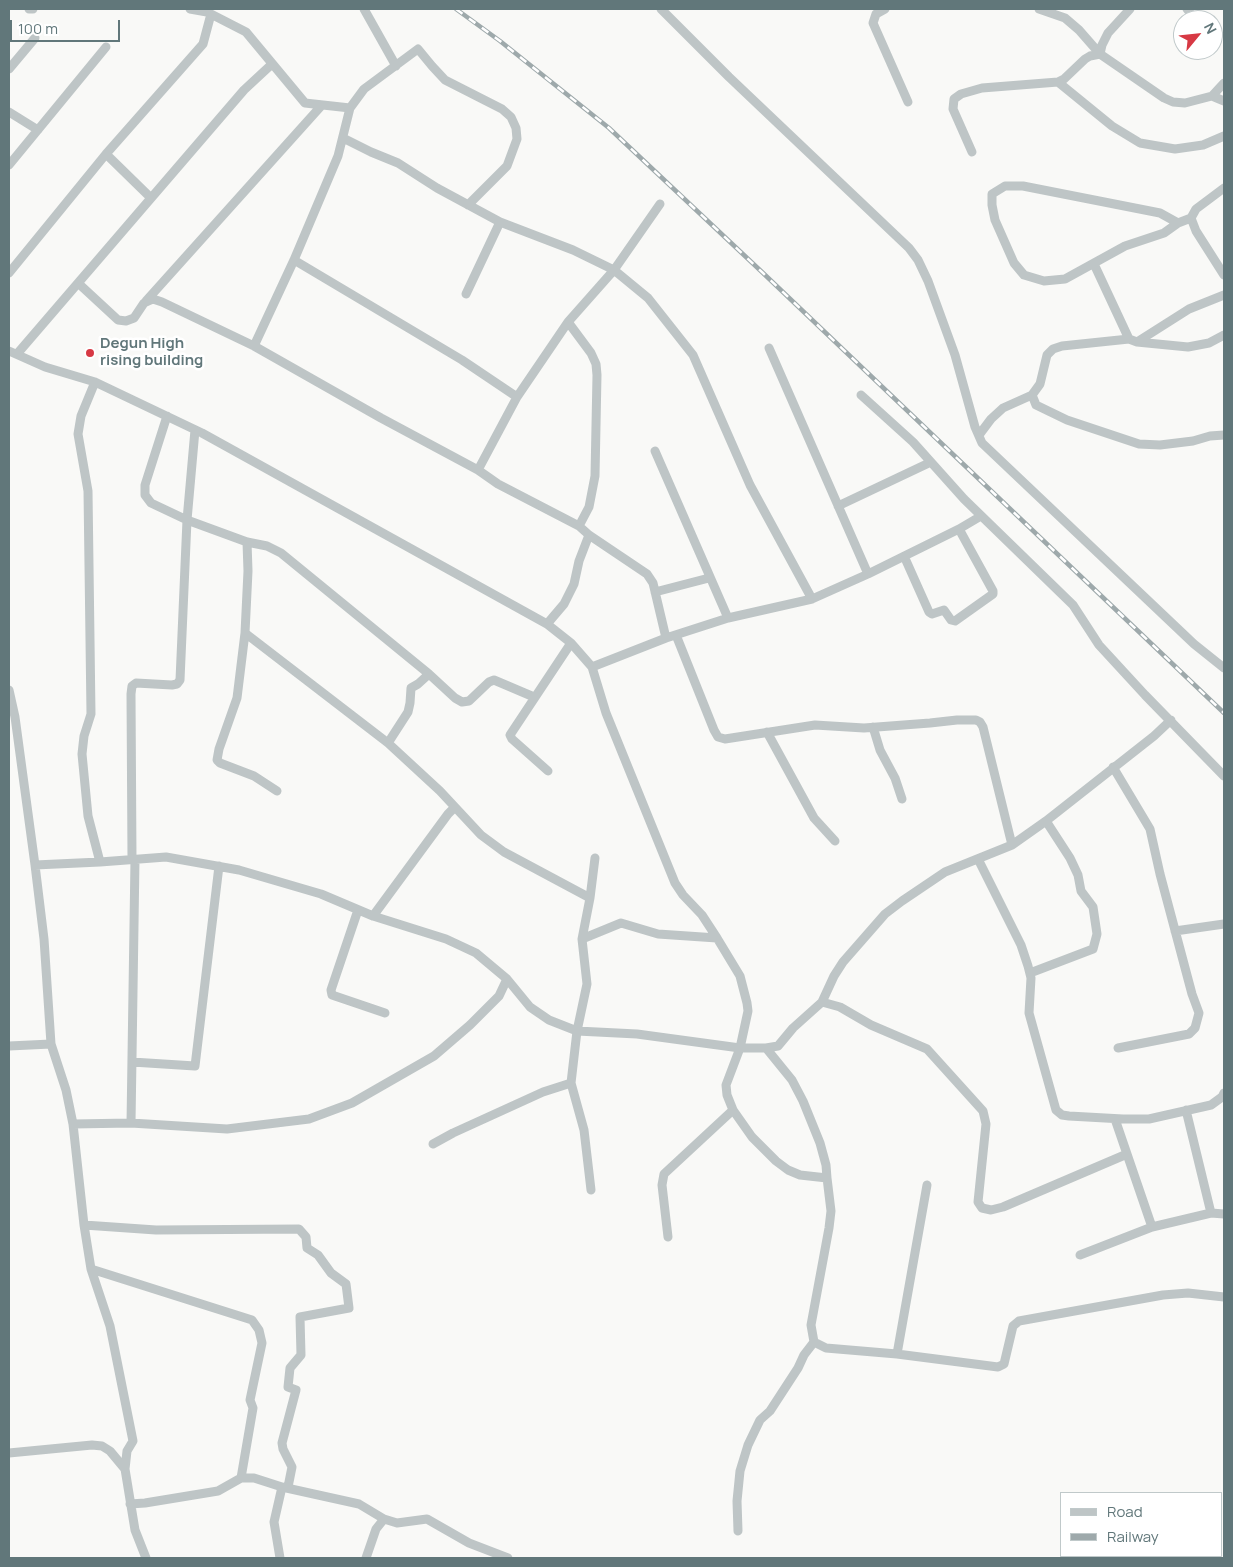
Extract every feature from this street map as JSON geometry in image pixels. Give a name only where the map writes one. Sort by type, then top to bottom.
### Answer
[{"type":"street","points":[[190,9],[211,14],[246,32],[305,103],[350,108]]},
{"type":"street","points":[[364,9],[396,66]]},
{"type":"street","points":[[661,9],[729,77],[909,248],[918,260],[928,281],[955,355],[982,443],[1194,644],[1224,668]]},
{"type":"street","points":[[884,9],[876,14],[873,22],[908,102]]},
{"type":"street","points":[[1039,9],[1065,18],[1079,30],[1100,54],[1164,98],[1173,102],[1185,103],[1212,96],[1224,83]]},
{"type":"street","points":[[1100,54],[1108,33],[1130,9]]},
{"type":"street","points":[[9,273],[106,154],[202,44],[211,14]]},
{"type":"street","points":[[9,69],[35,38]]},
{"type":"street","points":[[9,165],[106,47]]},
{"type":"street","points":[[254,346],[294,260],[338,156],[350,108],[364,89],[418,49],[445,80],[502,109],[510,117],[516,128],[517,139],[507,166],[468,205]]},
{"type":"street","points":[[972,152],[953,109],[954,99],[961,94],[982,88],[1058,82],[1064,79],[1084,59],[1100,54]]},
{"type":"street","points":[[272,64],[244,90],[78,283],[13,353],[45,367],[95,382],[195,430],[547,624],[571,643],[592,667],[606,713],[674,883],[683,896],[702,915],[740,976],[748,1012],[740,1048],[726,1085],[727,1095],[733,1110],[752,1137],[788,1170],[800,1175],[827,1178]]},
{"type":"street","points":[[1058,82],[1112,126],[1140,143],[1175,149],[1203,145],[1224,136]]},
{"type":"street","points":[[1212,96],[1224,101]]},
{"type":"street","points":[[78,283],[118,320],[126,321],[134,318],[144,303],[322,105]]},
{"type":"street","points":[[9,112],[38,130]]},
{"type":"street","points":[[343,138],[398,163],[437,188],[500,222],[572,250],[614,270],[648,298],[693,355],[750,486],[812,599]]},
{"type":"street","points":[[106,154],[151,198]]},
{"type":"street","points":[[1178,224],[1160,213],[1023,186],[1005,186],[992,194],[992,205],[1000,234],[1014,264],[1024,275],[1044,281],[1056,281],[1065,279],[1126,246],[1164,232],[1191,218],[1196,210],[1224,188]]},
{"type":"street","points":[[478,470],[517,397],[568,322],[614,270],[660,204]]},
{"type":"street","points":[[1191,218],[1196,231],[1224,275]]},
{"type":"street","points":[[466,294],[500,222]]},
{"type":"street","points":[[294,260],[462,360],[517,397]]},
{"type":"street","points":[[1094,264],[1133,341]]},
{"type":"street","points":[[1133,341],[1189,309],[1224,295]]},
{"type":"street","points":[[144,303],[153,299],[162,302],[254,346],[478,470],[498,484],[579,526],[589,536],[647,574],[653,583],[671,637],[718,737],[725,739],[815,725],[872,727],[930,724],[956,720],[976,720],[980,722],[983,727],[1012,845]]},
{"type":"street","points":[[568,322],[591,353],[596,364],[597,375],[595,476],[589,507],[579,526]]},
{"type":"street","points":[[979,435],[991,419],[1003,408],[1032,395],[1040,384],[1047,355],[1053,349],[1062,346],[1133,341],[1188,347],[1209,343],[1224,335]]},
{"type":"street","points":[[769,348],[868,574]]},
{"type":"street","points":[[95,382],[81,416],[78,434],[88,491],[91,714],[84,736],[82,754],[88,816],[100,862]]},
{"type":"street","points":[[861,394],[913,442],[981,516],[1073,605],[1099,645],[1224,776]]},
{"type":"street","points":[[1032,395],[1036,405],[1060,416],[1139,444],[1160,445],[1224,435]]},
{"type":"street","points":[[167,416],[145,485],[145,494],[152,503],[187,520],[247,542],[267,546],[282,553],[462,702],[469,701],[489,682],[494,680],[534,697]]},
{"type":"street","points":[[131,1122],[133,859],[131,694],[132,686],[136,683],[172,686],[180,680],[187,520],[195,430]]},
{"type":"street","points":[[655,451],[728,618]]},
{"type":"street","points":[[838,506],[931,462]]},
{"type":"street","points":[[592,667],[728,618],[812,599],[868,574],[959,529],[981,516]]},
{"type":"street","points":[[904,556],[929,612],[932,614],[944,610],[951,620],[955,621],[994,594],[959,529]]},
{"type":"street","points":[[547,624],[564,604],[574,584],[579,561],[589,536]]},
{"type":"street","points":[[247,542],[248,571],[245,633],[237,698],[217,760],[220,764],[254,776],[277,791]]},
{"type":"street","points":[[655,592],[709,578]]},
{"type":"street","points":[[245,633],[388,742],[440,791],[481,835],[504,852],[590,898]]},
{"type":"street","points":[[548,771],[512,739],[510,735],[571,643]]},
{"type":"street","points":[[388,742],[408,712],[411,688],[429,674]]},
{"type":"street","points":[[9,690],[16,717],[46,957],[51,1044],[66,1090],[74,1124],[84,1225],[92,1270],[110,1326],[133,1441],[127,1451],[125,1469],[135,1530],[146,1558]]},
{"type":"street","points":[[35,865],[166,856],[239,870],[321,894],[373,916],[446,939],[468,949],[476,953],[507,979],[530,1007],[549,1020],[577,1031],[637,1034],[740,1048],[766,1048],[778,1046],[792,1028],[822,1002],[843,962],[885,914],[902,900],[945,872],[1012,845],[1046,821],[1154,736],[1171,720]]},
{"type":"street","points":[[872,727],[902,799]]},
{"type":"street","points":[[767,732],[814,818],[835,841]]},
{"type":"street","points":[[1113,767],[1150,829],[1175,931],[1199,1013],[1195,1028],[1190,1034],[1118,1048]]},
{"type":"street","points":[[373,916],[454,808]]},
{"type":"street","points":[[1030,973],[1093,949],[1097,934],[1093,907],[1081,891],[1078,876],[1070,858],[1046,821]]},
{"type":"street","points":[[591,1190],[584,1130],[571,1083],[577,1031],[587,984],[582,939],[595,858]]},
{"type":"street","points":[[978,859],[1021,945],[1032,978],[1029,1013],[1056,1110],[1062,1115],[1069,1116],[1149,1119],[1211,1105],[1222,1097],[1224,1093]]},
{"type":"street","points":[[132,1062],[195,1066],[219,866]]},
{"type":"street","points":[[358,910],[331,990],[332,995],[385,1013]]},
{"type":"street","points":[[582,939],[621,923],[658,934],[718,938]]},
{"type":"street","points":[[1175,931],[1224,924]]},
{"type":"street","points":[[74,1124],[131,1122],[227,1129],[309,1120],[352,1103],[434,1056],[470,1025],[499,996],[507,979]]},
{"type":"street","points":[[822,1002],[840,1007],[871,1025],[928,1049],[983,1111],[986,1124],[978,1202],[982,1208],[991,1210],[1003,1207],[1127,1154]]},
{"type":"street","points":[[9,1046],[51,1044]]},
{"type":"street","points":[[766,1048],[792,1080],[803,1101],[820,1143],[826,1165],[830,1211],[829,1228],[810,1325],[814,1342]]},
{"type":"street","points":[[433,1144],[543,1092],[571,1083]]},
{"type":"street","points":[[668,1237],[662,1185],[664,1174],[733,1110]]},
{"type":"street","points":[[1186,1110],[1211,1214]]},
{"type":"street","points":[[1116,1119],[1152,1227]]},
{"type":"street","points":[[897,1354],[927,1185]]},
{"type":"street","points":[[1080,1255],[1152,1227],[1211,1214],[1224,1214]]},
{"type":"street","points":[[84,1225],[179,1230],[298,1228],[306,1237],[307,1248],[318,1255],[331,1273],[346,1284],[349,1308],[300,1317],[301,1355],[290,1368],[288,1387],[296,1390],[282,1443],[292,1467],[274,1522],[280,1558]]},
{"type":"street","points":[[92,1270],[252,1320],[259,1330],[262,1343],[250,1400],[252,1408],[241,1478]]},
{"type":"street","points":[[814,1342],[826,1348],[897,1354],[998,1367],[1004,1364],[1013,1326],[1019,1321],[1163,1295],[1188,1293],[1224,1297]]},
{"type":"street","points":[[738,1531],[737,1501],[740,1471],[748,1445],[760,1420],[770,1411],[814,1342]]},
{"type":"street","points":[[9,1453],[92,1445],[102,1446],[110,1451],[125,1469]]},
{"type":"street","points":[[130,1504],[218,1491],[241,1478],[254,1478],[360,1504],[384,1519],[397,1523],[427,1519],[469,1543],[508,1558]]},
{"type":"street","points":[[366,1558],[376,1529],[384,1519]]},
{"type":"railway","points":[[456,9],[500,41],[609,128],[1224,713]]},
{"type":"place","name":"Degun High rising building","points":[[90,353]]}]
